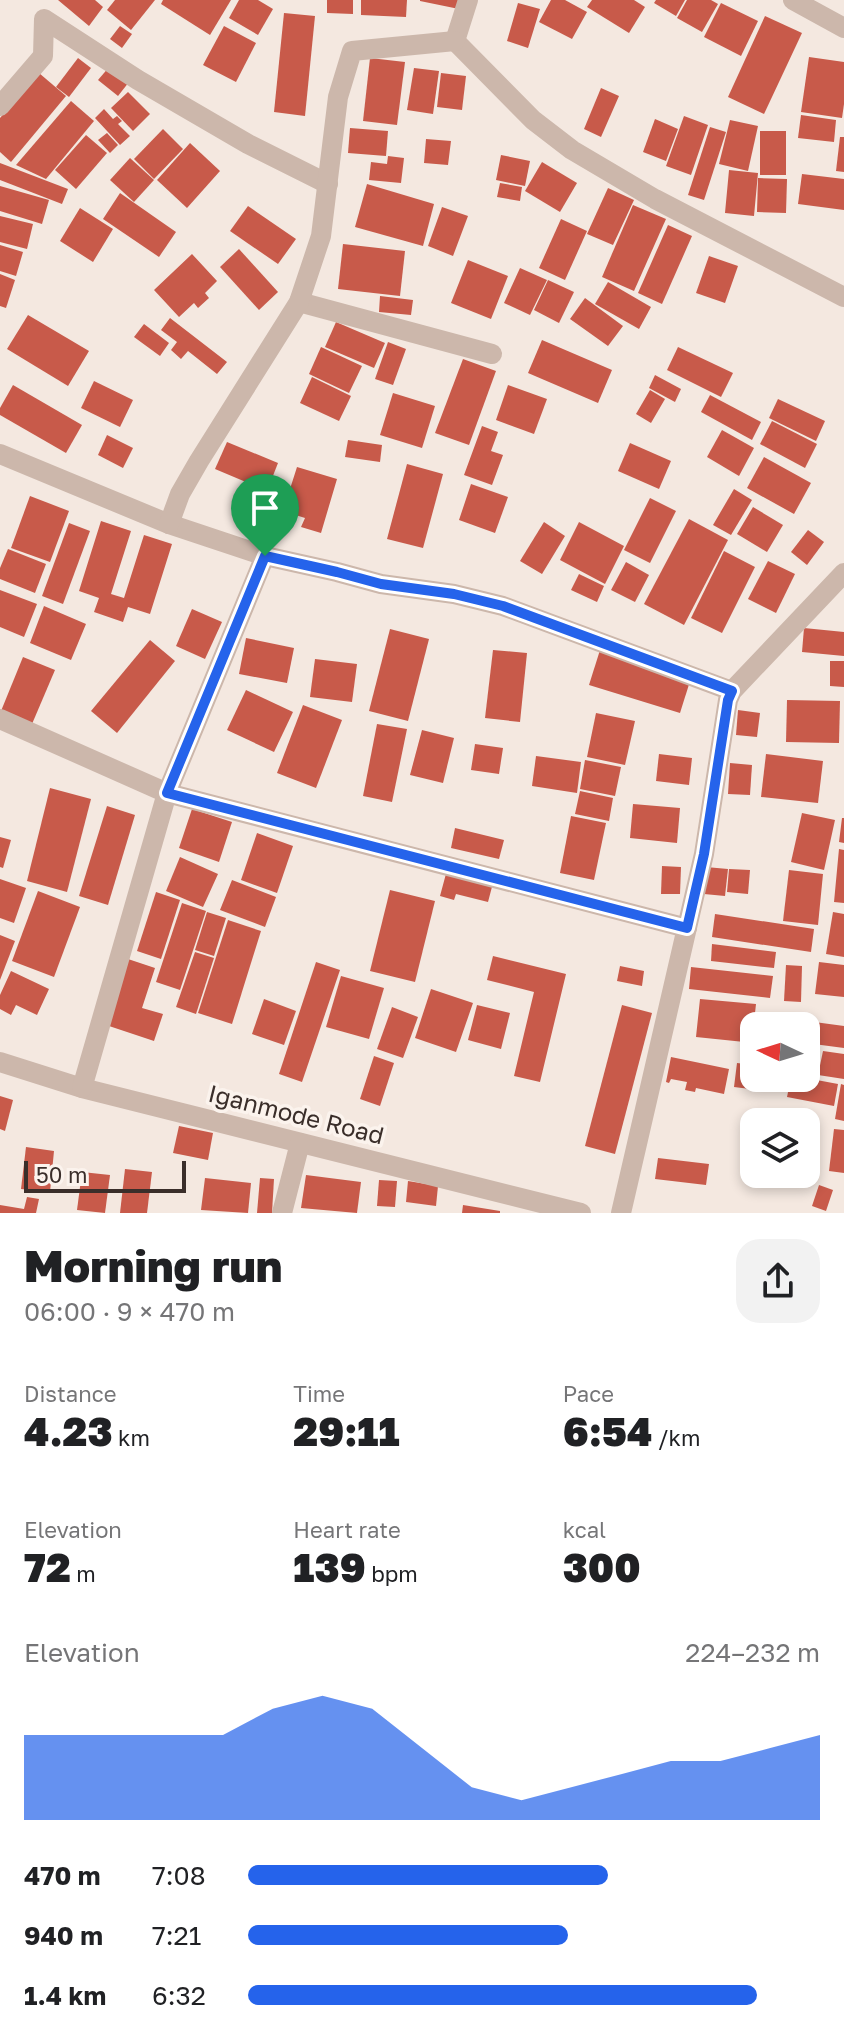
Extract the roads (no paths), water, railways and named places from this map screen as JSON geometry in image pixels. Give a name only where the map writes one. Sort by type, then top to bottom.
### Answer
[{"type":"street","points":[[455,41],[468,0]]},
{"type":"street","points":[[793,0],[844,28]]},
{"type":"street","points":[[0,106],[43,56],[44,19],[138,80],[234,136],[328,184]]},
{"type":"street","points":[[169,524],[180,494],[199,461],[299,302],[321,236],[338,97],[352,51],[455,41]]},
{"type":"street","points":[[455,41],[533,120],[572,150],[655,199],[844,297]]},
{"type":"street","points":[[299,302],[492,354]]},
{"type":"street","points":[[0,454],[169,524],[265,556],[381,584],[454,594],[503,606],[732,691]]},
{"type":"street","points":[[82,1088],[167,793],[265,556]]},
{"type":"street","points":[[621,1213],[704,854],[728,700],[732,691],[844,573]]},
{"type":"street","points":[[0,719],[167,793],[687,928]]},
{"type":"street","name":"Iganmode Road","points":[[0,1062],[82,1088],[581,1213]]},
{"type":"street","points":[[282,1213],[300,1143]]}]
